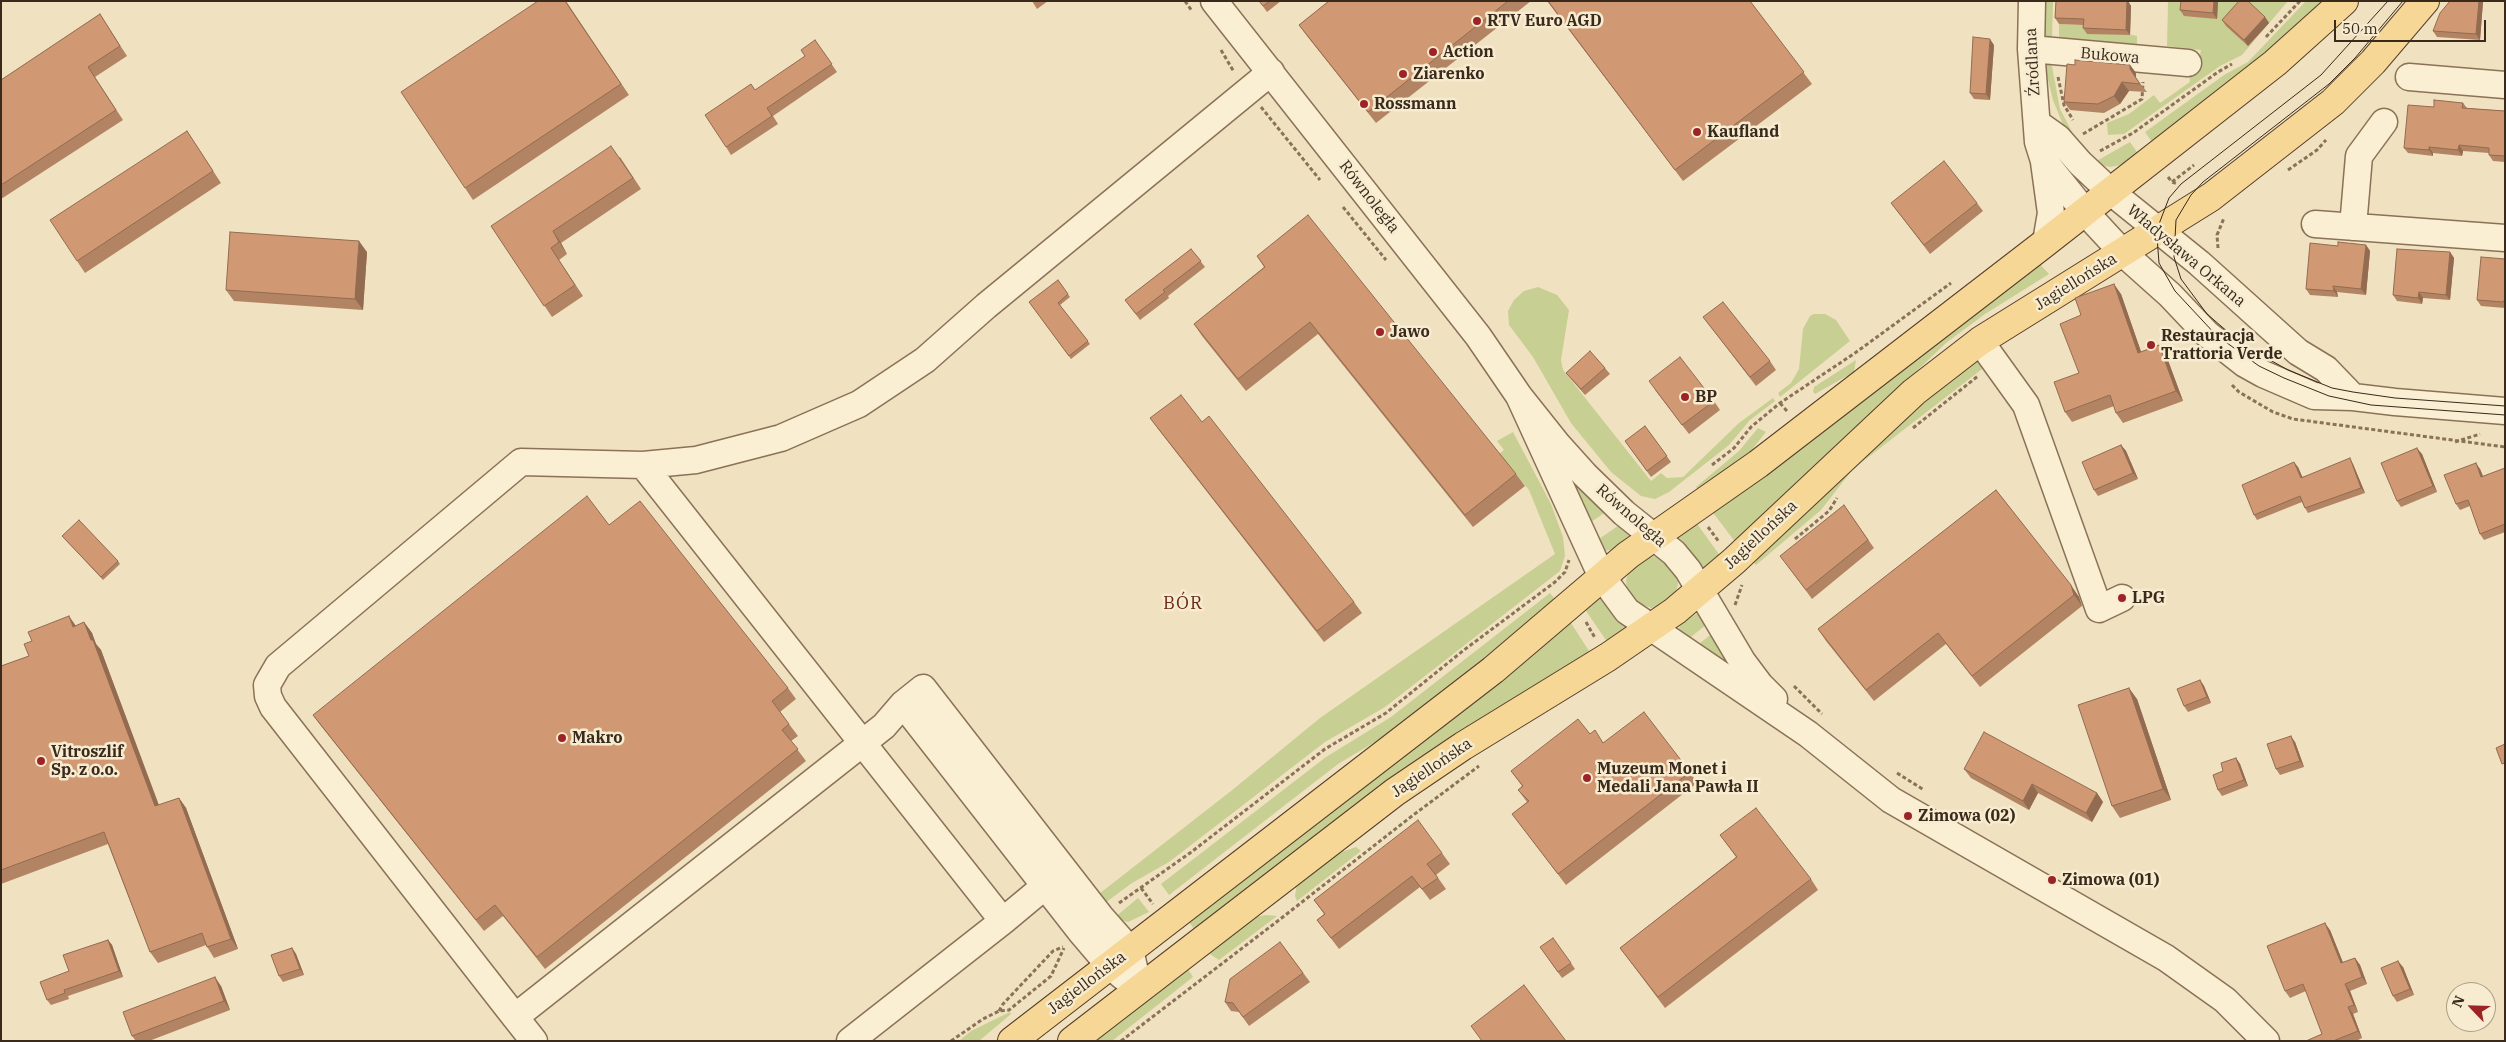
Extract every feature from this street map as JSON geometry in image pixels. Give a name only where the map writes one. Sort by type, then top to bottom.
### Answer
[{"type":"main road","name":"Jagiellońska","points":[[1012,1041],[1493,670],[1602,577],[1654,537],[1758,464],[2111,192],[2275,63],[2344,1]]},
{"type":"main road","name":"Jagiellońska","points":[[1072,1041],[1395,792],[1463,746],[1650,629],[1701,591],[1899,405],[1980,341],[2211,197],[2333,102],[2373,62],[2425,1]]},
{"type":"street","name":"Równoległa","points":[[1214,1],[1478,336],[1520,396],[1585,475],[1624,513],[1674,553],[1701,591],[1760,685],[1817,726]]},
{"type":"street","name":"Źródlana","points":[[2032,1],[2043,50],[2037,123],[2038,142],[2044,161],[2051,213],[2046,242]]},
{"type":"street","name":"Bukowa","points":[[2043,50],[2188,63]]},
{"type":"street","points":[[534,1041],[273,706],[268,696],[267,684],[278,666],[520,462],[643,465],[696,460],[781,438],[859,404],[925,360],[993,300],[1271,72]]},
{"type":"street","points":[[2409,77],[2505,85]]},
{"type":"street","points":[[2353,227],[2359,156],[2384,122]]},
{"type":"street","points":[[2037,123],[2058,138],[2080,164],[2111,192]]},
{"type":"street","name":"Źródlana","points":[[2044,161],[2085,212],[2123,253]]},
{"type":"street","name":"Władysława Orkana","points":[[2111,192],[2193,258],[2298,352],[2326,369],[2353,397]]},
{"type":"street","points":[[2315,224],[2505,238]]},
{"type":"street","points":[[2123,253],[2170,295],[2206,334],[2246,364],[2287,386],[2314,396],[2353,397],[2505,411]]},
{"type":"street","points":[[1980,341],[2026,404],[2099,609],[2122,598]]},
{"type":"street","name":"Równoległa","points":[[1520,396],[1602,577],[1627,611],[1650,629],[1817,726]]},
{"type":"street","points":[[643,465],[1004,921]]},
{"type":"street","points":[[515,1017],[884,726],[903,704],[923,688],[1100,916],[1120,958],[1139,990]]},
{"type":"street","points":[[903,704],[1045,886],[1120,958]]},
{"type":"street","points":[[1817,726],[1891,800],[2160,954],[2225,1000],[2266,1041]]},
{"type":"street","points":[[850,1041],[1004,921],[1045,886]]},
{"type":"path","points":[[2043,50],[2056,69],[2064,105],[2076,124]]},
{"type":"path","points":[[2082,134],[2142,99],[2144,80]]},
{"type":"path","points":[[1259,105],[1320,180]]},
{"type":"path","points":[[2079,129],[2087,140]]},
{"type":"path","points":[[2172,182],[2194,165]]},
{"type":"path","points":[[2168,177],[2172,182],[2178,184]]},
{"type":"path","points":[[1343,207],[1387,261]]},
{"type":"path","points":[[1711,466],[1734,448],[1750,427],[1780,402],[1855,353],[1954,280]]},
{"type":"path","points":[[1780,402],[1787,411]]},
{"type":"path","points":[[2487,434],[2478,433],[2455,442],[2505,447]]},
{"type":"path","points":[[1706,525],[1722,545]]},
{"type":"path","points":[[1114,907],[1325,749],[1386,713],[1464,650],[1555,582],[1565,572],[1570,552]]},
{"type":"path","points":[[1734,610],[1744,582]]},
{"type":"path","points":[[1584,619],[1597,640]]},
{"type":"path","points":[[1789,680],[1817,726]]},
{"type":"path","points":[[1121,1041],[1412,816],[1484,763]]},
{"type":"path","points":[[1894,771],[1925,791]]},
{"type":"path","points":[[1141,888],[1155,907]]},
{"type":"path","points":[[951,1041],[971,1026],[999,1011],[1009,1010],[1051,976],[1065,946],[1053,951],[1003,1004],[999,1011]]},
{"type":"green space","points":[[2045,1],[2053,1],[2052,40],[2044,36]]},
{"type":"green space","points":[[2168,1],[2288,1],[2242,55],[2220,66],[2124,134],[2108,135],[2107,123],[2129,114],[2154,95],[2160,103],[2190,82],[2189,71],[2199,61],[2201,50],[2167,46]]},
{"type":"green space","points":[[2306,1],[2329,1],[2154,145],[2145,132],[2224,75],[2248,62]]},
{"type":"green space","points":[[2059,24],[2088,25],[2137,36],[2137,49],[2059,45]]},
{"type":"green space","points":[[2051,61],[2060,109],[2081,149],[2068,137],[2053,100],[2044,64]]},
{"type":"green space","points":[[2130,142],[2139,155],[2127,164],[2110,167],[2093,163]]},
{"type":"green space","points":[[2038,262],[2049,274],[1985,314],[1946,343],[1736,543],[1711,510]]},
{"type":"green space","points":[[1538,287],[1557,295],[1569,310],[1561,360],[1563,370],[1651,481],[1661,473],[1667,478],[1683,477],[1739,423],[1773,398],[1775,401],[1750,420],[1729,445],[1669,492],[1655,499],[1641,496],[1611,472],[1571,423],[1533,357],[1509,325],[1508,311],[1514,300],[1524,291]]},
{"type":"green space","points":[[1825,314],[1836,320],[1850,341],[1780,397],[1778,393],[1791,383],[1799,369],[1803,329],[1810,316]]},
{"type":"green space","points":[[1856,360],[1854,372],[1815,394],[1813,392],[1814,387]]},
{"type":"green space","points":[[1982,361],[1986,366],[1853,469],[1821,510],[1756,565],[1751,559],[1890,427],[1969,363]]},
{"type":"green space","points":[[1758,428],[1766,432],[1742,462],[1700,493],[1696,487],[1739,451]]},
{"type":"green space","points":[[1513,432],[1551,504],[1563,537],[1565,556],[1560,571],[1385,707],[1325,742],[1169,862],[1132,883],[1101,906],[1095,897],[1231,791],[1320,718],[1555,554],[1529,490],[1499,454],[1504,450],[1497,441]]},
{"type":"green space","points":[[1567,476],[1610,509],[1591,522]]},
{"type":"green space","points":[[1625,521],[1633,530],[1630,535],[1613,549],[1605,551],[1599,539]]},
{"type":"green space","points":[[1695,521],[1721,557],[1702,575],[1685,546],[1677,538]]},
{"type":"green space","points":[[1650,556],[1661,557],[1679,578],[1676,594],[1654,609],[1635,602],[1627,589],[1626,580],[1631,566]]},
{"type":"green space","points":[[1550,593],[1558,603],[1405,724],[1338,764],[1169,895],[1161,884],[1326,757],[1391,717]]},
{"type":"green space","points":[[1598,596],[1605,599],[1627,627],[1608,643],[1584,608]]},
{"type":"green space","points":[[1699,612],[1707,624],[1686,641],[1678,632],[1680,625]]},
{"type":"green space","points":[[1569,620],[1591,654],[1196,932],[1187,919]]},
{"type":"green space","points":[[1714,632],[1737,670],[1695,647]]},
{"type":"green space","points":[[1356,847],[1361,851],[1297,901],[1295,896],[1297,884],[1336,854]]},
{"type":"green space","points":[[1138,898],[1149,912],[1128,922],[1114,918]]},
{"type":"green space","points":[[1266,915],[1277,916],[1219,960],[1210,954],[1210,949],[1251,918]]},
{"type":"green space","points":[[1186,966],[1193,977],[1112,1041],[1090,1041]]},
{"type":"green space","points":[[1010,1012],[1011,1014],[979,1041],[959,1041],[971,1031]]},
{"type":"building","points":[[538,1],[565,1],[621,84],[465,188],[401,92]]},
{"type":"building","points":[[1259,1],[1270,1],[1263,6]]},
{"type":"building","points":[[1329,1],[1508,1],[1368,112],[1299,25]]},
{"type":"building","name":"Kaufland","points":[[1548,1],[1750,1],[1804,72],[1675,170]]},
{"type":"building","points":[[2056,1],[2127,1],[2126,30],[2083,28],[2084,19],[2055,18]]},
{"type":"building","points":[[2181,1],[2214,1],[2213,13],[2180,10]]},
{"type":"building","points":[[2239,1],[2248,1],[2265,17],[2244,40],[2222,20]]},
{"type":"building","points":[[2450,1],[2479,1],[2476,34],[2433,31],[2440,13]]},
{"type":"building","points":[[100,14],[120,46],[88,67],[116,110],[1,185],[1,80]]},
{"type":"building","points":[[1973,37],[1990,39],[1986,94],[1970,93]]},
{"type":"building","points":[[815,40],[832,64],[767,108],[772,116],[726,147],[705,115],[751,84],[755,90],[805,56],[801,50]]},
{"type":"building","points":[[2075,60],[2130,65],[2130,69],[2140,84],[2122,82],[2114,96],[2098,104],[2064,102],[2067,64],[2075,65]]},
{"type":"building","points":[[2434,100],[2463,103],[2462,108],[2505,111],[2505,156],[2489,155],[2489,148],[2459,145],[2458,150],[2429,147],[2429,150],[2404,148],[2408,105],[2434,107]]},
{"type":"building","points":[[187,131],[213,171],[77,261],[50,220]]},
{"type":"building","points":[[611,146],[633,178],[553,231],[559,242],[551,248],[575,285],[544,306],[491,226]]},
{"type":"building","points":[[1944,161],[1977,203],[1924,245],[1891,203]]},
{"type":"building","points":[[1308,215],[1516,474],[1465,515],[1310,322],[1238,379],[1194,324],[1265,267],[1257,256]]},
{"type":"building","points":[[230,232],[359,241],[355,299],[226,290]]},
{"type":"building","points":[[2338,242],[2366,245],[2361,289],[2333,286],[2334,291],[2306,289],[2310,243],[2338,246]]},
{"type":"building","points":[[1191,249],[1201,261],[1163,290],[1165,292],[1136,314],[1125,300]]},
{"type":"building","points":[[2397,249],[2450,252],[2446,295],[2419,292],[2418,298],[2393,295]]},
{"type":"building","points":[[2481,257],[2505,259],[2505,299],[2503,302],[2477,300]]},
{"type":"building","points":[[1058,280],[1068,294],[1058,303],[1088,341],[1069,356],[1029,302]]},
{"type":"building","points":[[2114,284],[2138,353],[2159,345],[2176,391],[2116,413],[2110,395],[2065,412],[2054,382],[2079,373],[2060,324],[2081,315],[2075,298]]},
{"type":"building","points":[[1723,302],[1770,361],[1750,377],[1703,317]]},
{"type":"building","points":[[1590,351],[1605,368],[1581,389],[1566,373]]},
{"type":"building","points":[[1680,357],[1714,401],[1682,425],[1649,381]]},
{"type":"building","points":[[1181,395],[1202,422],[1209,416],[1354,602],[1317,631],[1150,418]]},
{"type":"building","points":[[1645,426],[1667,456],[1647,471],[1625,441]]},
{"type":"building","points":[[2121,445],[2133,473],[2094,490],[2082,462]]},
{"type":"building","points":[[2417,448],[2433,486],[2397,501],[2381,463]]},
{"type":"building","points":[[2350,458],[2361,488],[2305,508],[2300,496],[2254,515],[2242,485],[2294,462],[2301,478]]},
{"type":"building","points":[[2476,463],[2481,477],[2505,468],[2505,524],[2480,534],[2468,500],[2456,504],[2444,475]]},
{"type":"building","points":[[1996,490],[2071,585],[2074,595],[1972,676],[1938,633],[1866,690],[1818,629]]},
{"type":"building","name":"Makro","points":[[587,496],[609,525],[640,501],[788,688],[772,701],[789,724],[782,730],[798,749],[537,957],[495,905],[476,920],[313,715]]},
{"type":"building","points":[[1844,505],[1868,540],[1806,590],[1780,556]]},
{"type":"building","points":[[79,520],[118,561],[101,577],[62,536]]},
{"type":"building","points":[[69,616],[73,627],[84,622],[91,640],[93,640],[155,806],[179,798],[231,939],[207,947],[202,933],[150,952],[104,832],[1,870],[1,666],[29,656],[24,644],[32,641],[28,632]]},
{"type":"building","points":[[2200,680],[2207,697],[2184,706],[2177,689]]},
{"type":"building","points":[[2129,688],[2163,789],[2112,806],[2078,705]]},
{"type":"building","points":[[1644,712],[1690,772],[1558,874],[1512,814],[1529,801],[1518,790],[1523,786],[1511,771],[1578,719],[1590,734],[1595,730],[1603,743]]},
{"type":"building","points":[[1984,732],[2097,793],[2086,813],[2032,784],[2023,801],[1964,769]]},
{"type":"building","points":[[2291,736],[2300,761],[2276,769],[2267,744]]},
{"type":"building","points":[[2505,744],[2505,763],[2502,764],[2496,748]]},
{"type":"building","points":[[2236,758],[2244,780],[2218,790],[2213,775],[2223,771],[2221,763]]},
{"type":"building","points":[[1756,808],[1811,879],[1658,997],[1620,948],[1737,857],[1720,835]]},
{"type":"building","points":[[1418,820],[1442,853],[1427,864],[1438,878],[1422,889],[1412,876],[1331,938],[1317,920],[1325,914],[1314,900]]},
{"type":"building","points":[[2325,923],[2341,963],[2355,958],[2362,977],[2345,984],[2354,1005],[2348,1007],[2358,1031],[2333,1041],[2306,1041],[2322,1034],[2303,984],[2285,991],[2267,946]]},
{"type":"building","points":[[1553,938],[1571,963],[1558,972],[1540,947]]},
{"type":"building","points":[[108,940],[119,971],[64,990],[65,993],[47,1000],[40,982],[69,971],[63,955]]},
{"type":"building","points":[[1280,942],[1303,973],[1243,1017],[1233,1003],[1225,1002],[1230,979]]},
{"type":"building","points":[[292,948],[300,969],[279,976],[271,955]]},
{"type":"building","points":[[2398,961],[2410,989],[2393,996],[2381,968]]},
{"type":"building","points":[[215,977],[224,1001],[132,1036],[123,1012]]},
{"type":"building","points":[[1524,985],[1566,1041],[1482,1041],[1471,1026]]},
{"type":"tram line","points":[[2388,1],[2321,75],[2181,184],[2169,198],[2159,224],[2157,237],[2159,263],[2175,291],[2216,335],[2259,366],[2284,378],[2329,396],[2371,405],[2505,415]]},
{"type":"tram line","points":[[2403,1],[2355,58],[2329,84],[2203,182],[2191,195],[2176,220],[2174,257],[2181,279],[2207,314],[2243,345],[2288,370],[2332,388],[2353,392],[2395,398],[2505,406]]},
{"type":"place","name":"RTV Euro AGD","points":[[1477,21]]},
{"type":"place","name":"Action","points":[[1433,52]]},
{"type":"place","name":"Ziarenko","points":[[1403,74]]},
{"type":"place","name":"Rossmann","points":[[1364,104]]},
{"type":"place","name":"Kaufland","points":[[1697,132]]},
{"type":"place","name":"Jawo","points":[[1380,332]]},
{"type":"place","name":"Restauracja Trattoria Verde","points":[[2151,345]]},
{"type":"place","name":"BP","points":[[1685,397]]},
{"type":"place","name":"LPG","points":[[2122,598]]},
{"type":"place","name":"Makro","points":[[562,738]]},
{"type":"place","name":"Vitroszlif Sp. z o.o.","points":[[41,761]]},
{"type":"place","name":"Muzeum Monet i Medali Jana Pawła II","points":[[1587,778]]},
{"type":"place","name":"Zimowa (02)","points":[[1908,816]]},
{"type":"place","name":"Zimowa (01)","points":[[2052,880]]},
{"type":"district","name":"BÓR","points":[[1183,604]]}]
